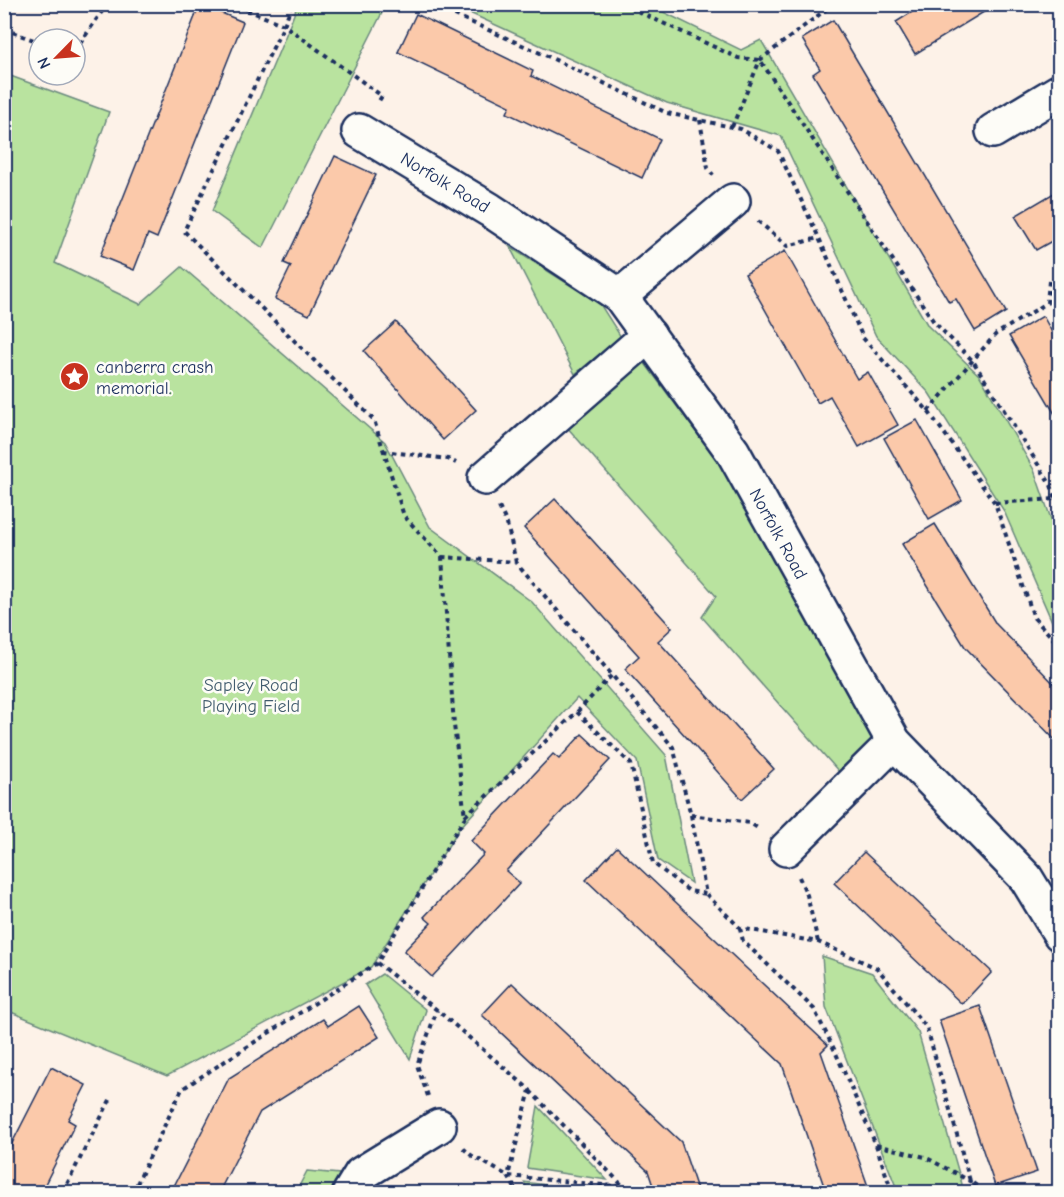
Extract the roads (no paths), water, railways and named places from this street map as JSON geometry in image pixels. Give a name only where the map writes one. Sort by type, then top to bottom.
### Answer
[{"type":"street","points":[[993,131],[1059,91]]},
{"type":"street","name":"Norfolk Road","points":[[359,131],[490,210],[620,296],[733,452],[894,742],[1026,878],[1059,934]]},
{"type":"street","points":[[620,296],[733,201]]},
{"type":"street","points":[[485,478],[649,335]]},
{"type":"street","points":[[786,849],[894,742]]},
{"type":"street","points":[[350,1192],[361,1174],[439,1126]]},
{"type":"place","name":"canberra crash memorial.","points":[[75,377]]},
{"type":"park label","name":"Sapley Road Playing Field","points":[[251,695]]}]
